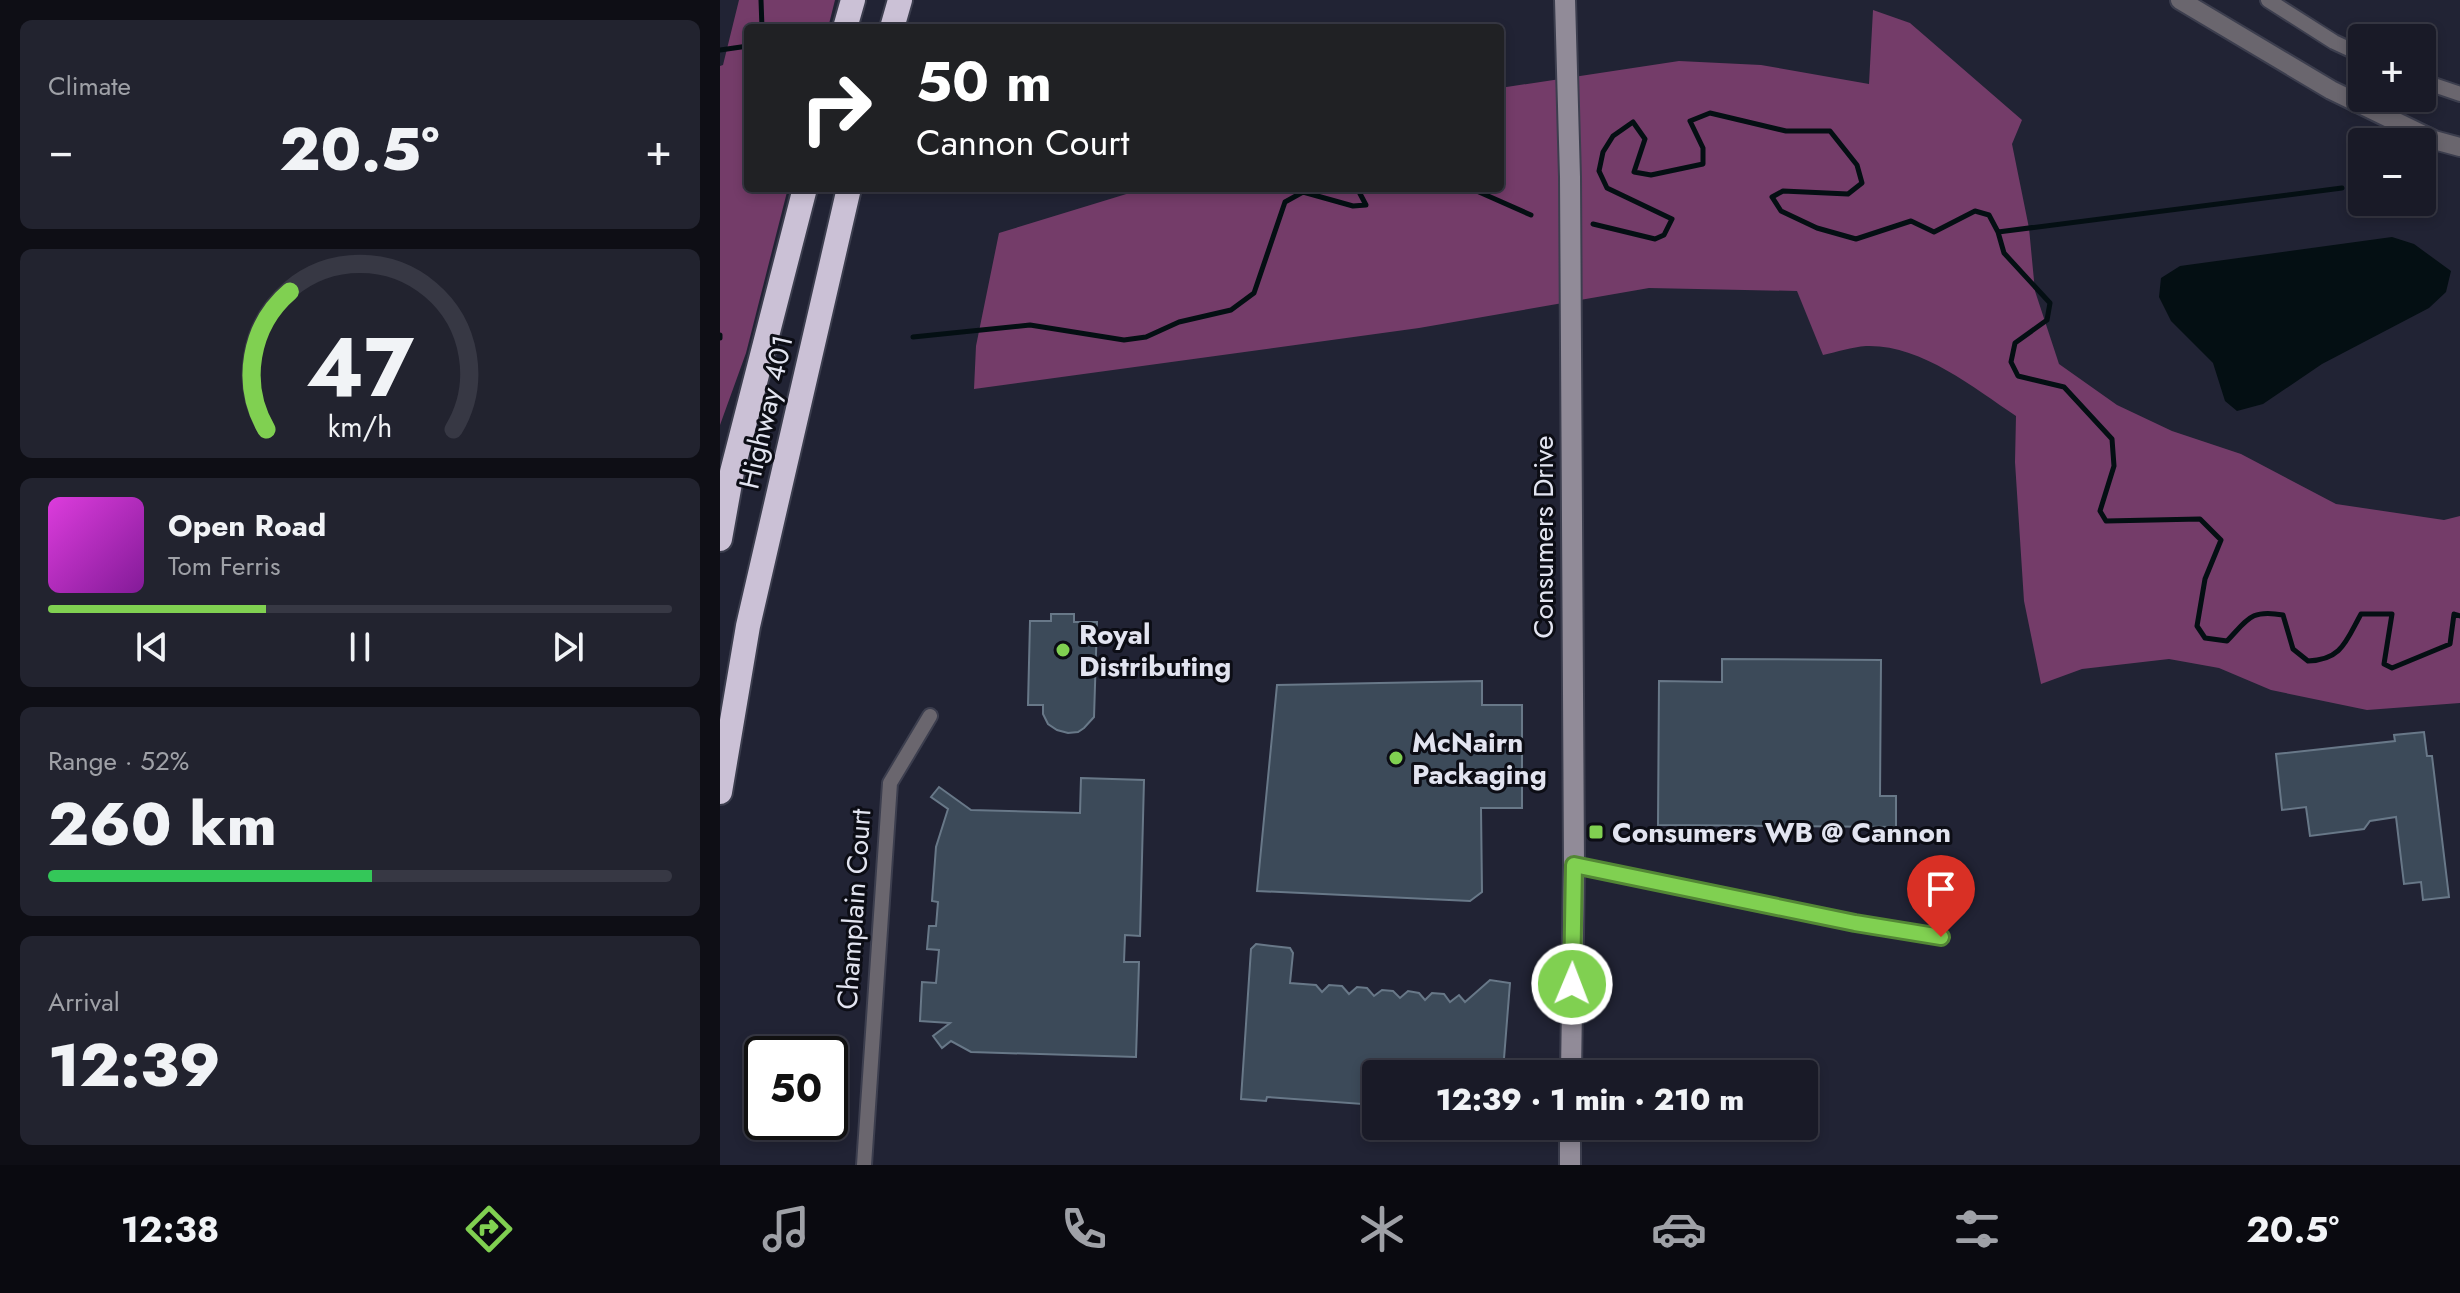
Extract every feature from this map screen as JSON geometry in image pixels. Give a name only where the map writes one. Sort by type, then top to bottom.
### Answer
[{"type":"highway","points":[[846,24],[853,0]]},
{"type":"highway","points":[[893,24],[900,0]]},
{"type":"highway","name":"Highway 401","points":[[720,539],[732,472],[804,192]]},
{"type":"highway","name":"Highway 401","points":[[720,792],[748,626],[848,192]]},
{"type":"main road","name":"Consumers Drive","points":[[1565,0],[1570,177],[1574,865],[1571,1060]]},
{"type":"main road","points":[[1570,1140],[1570,1165]]},
{"type":"street","points":[[2180,0],[2331,90],[2434,140],[2460,147]]},
{"type":"street","points":[[2268,0],[2348,48]]},
{"type":"street","points":[[2436,86],[2460,94]]},
{"type":"street","name":"Champlain Court","points":[[864,1165],[890,783],[930,716]]},
{"type":"street","points":[[1574,865],[1855,923],[1941,937]]},
{"type":"shaded area","points":[[739,0],[835,0],[829,24],[744,24],[744,192],[787,192],[746,353],[720,425],[720,66],[723,65]]},
{"type":"shaded area","points":[[1873,10],[1910,23],[2022,120],[2012,144],[2029,228],[2035,291],[2059,364],[2117,405],[2172,431],[2241,454],[2336,504],[2444,520],[2460,516],[2460,703],[2367,710],[2271,690],[2219,668],[2169,659],[2082,669],[2041,684],[2024,601],[2015,462],[2016,416],[1945,369],[1906,352],[1866,346],[1823,355],[1797,291],[1649,288],[1419,328],[974,389],[976,346],[999,233],[1133,192],[1504,192],[1504,87],[1679,61],[1761,65],[1869,84]]},
{"type":"shaded area","points":[[2392,237],[2414,244],[2451,271],[2446,292],[2429,308],[2322,364],[2263,404],[2237,411],[2225,401],[2213,363],[2171,321],[2159,297],[2161,278],[2180,266]]},
{"type":"building","name":"Royal Distributing","points":[[1051,614],[1074,614],[1074,622],[1097,622],[1094,717],[1078,732],[1057,730],[1048,724],[1043,705],[1028,705],[1030,621],[1051,621]]},
{"type":"building","points":[[1722,659],[1881,660],[1880,796],[1896,796],[1896,827],[1658,825],[1659,681],[1722,682]]},
{"type":"building","name":"McNairn Packaging","points":[[1482,681],[1482,705],[1522,705],[1522,808],[1481,808],[1482,892],[1470,901],[1257,891],[1277,685]]},
{"type":"building","points":[[2424,732],[2427,756],[2432,756],[2449,897],[2423,900],[2421,882],[2404,884],[2396,817],[2370,821],[2364,829],[2310,836],[2306,807],[2282,810],[2276,754],[2395,741],[2394,735]]},
{"type":"building","points":[[1081,778],[1144,780],[1140,936],[1125,935],[1124,962],[1139,962],[1136,1057],[971,1052],[951,1041],[942,1048],[933,1036],[950,1023],[920,1021],[922,982],[936,983],[939,950],[927,949],[929,926],[936,926],[938,902],[932,901],[936,847],[948,809],[931,797],[939,787],[971,810],[1080,813]]},
{"type":"building","points":[[1256,944],[1290,948],[1293,953],[1290,983],[1316,985],[1322,992],[1329,985],[1342,986],[1349,994],[1357,987],[1367,988],[1374,996],[1382,990],[1393,991],[1400,998],[1408,991],[1419,993],[1425,1000],[1432,993],[1444,994],[1450,1002],[1459,995],[1465,1002],[1490,980],[1510,983],[1504,1060],[1362,1060],[1362,1104],[1267,1097],[1266,1101],[1241,1099],[1251,949]]},
{"type":"waterway","points":[[761,0],[762,24]]},
{"type":"waterway","points":[[720,50],[744,47]]},
{"type":"waterway","points":[[1593,224],[1655,239],[1664,235],[1672,219],[1607,188],[1599,171],[1603,152],[1613,136],[1633,122],[1645,139],[1634,172],[1651,175],[1703,164],[1703,148],[1690,121],[1710,113],[1786,131],[1830,131],[1857,165],[1862,183],[1848,194],[1783,191],[1772,197],[1781,211],[1817,228],[1856,239],[1911,221],[1934,232],[1975,211],[1989,215],[2004,253],[2050,303],[2047,320],[2015,343],[2011,362],[2018,376],[2064,387],[2112,439],[2114,466],[2100,511],[2106,521],[2200,519],[2221,540],[2205,579],[2197,626],[2205,638],[2227,641],[2257,615],[2283,615],[2293,649],[2308,661],[2319,660],[2342,647],[2361,614],[2392,614],[2384,664],[2392,668],[2450,644],[2454,614],[2460,616]]},
{"type":"waterway","points":[[1998,232],[2342,188]]},
{"type":"waterway","points":[[913,337],[1030,325],[1124,340],[1146,337],[1179,322],[1231,310],[1254,293],[1285,202],[1303,192]]},
{"type":"waterway","points":[[1303,192],[1353,206],[1366,205],[1359,192]]},
{"type":"waterway","points":[[1479,192],[1531,215]]},
{"type":"place","name":"Royal Distributing","points":[[1063,650]]},
{"type":"place","name":"McNairn Packaging","points":[[1396,758]]},
{"type":"place","name":"Consumers WB @ Cannon","points":[[1596,832]]},
{"type":"route","points":[[1572,984],[1574,865],[1855,923],[1941,937]]}]
